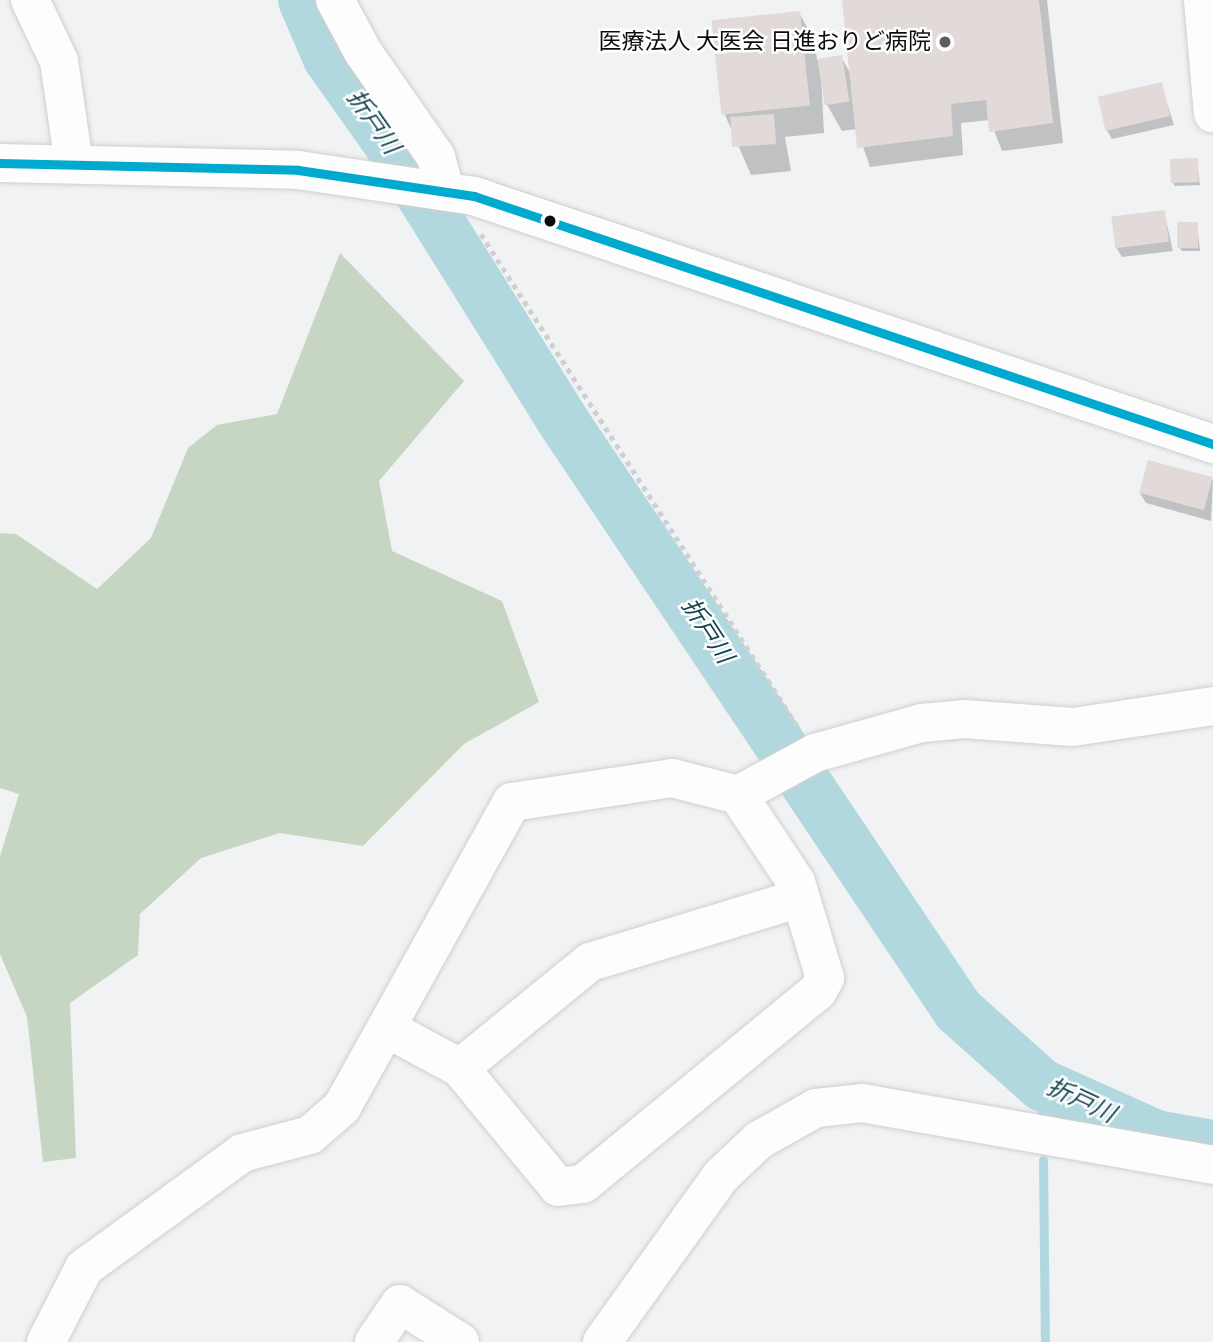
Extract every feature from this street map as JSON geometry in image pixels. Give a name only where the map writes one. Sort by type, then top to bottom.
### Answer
[{"type":"street","points":[[30,0],[59,61],[74,164]]},
{"type":"street","points":[[335,0],[363,52],[436,156],[449,192]]},
{"type":"street","points":[[1203,0],[1213,114]]},
{"type":"street","points":[[0,163],[298,170],[449,192],[1213,444]]},
{"type":"street","points":[[46,1342],[84,1268],[242,1153],[310,1135],[342,1107],[512,802],[672,778],[754,788],[815,753],[947,719],[1073,727],[1213,706]]},
{"type":"street","points":[[388,1028],[460,1068],[558,1187],[583,1184],[818,991],[825,978],[801,898],[754,788]]},
{"type":"street","points":[[460,1068],[590,962],[801,898]]},
{"type":"street","points":[[602,1342],[720,1176],[758,1140],[816,1108],[862,1103],[1213,1165]]},
{"type":"street","points":[[374,1342],[400,1304],[460,1342]]},
{"type":"path","points":[[449,192],[474,222],[815,753]]},
{"type":"green space","points":[[340,253],[464,381],[379,481],[392,551],[502,601],[539,702],[464,744],[363,846],[280,833],[201,858],[140,914],[138,955],[70,1003],[76,1158],[43,1162],[27,1017],[0,954],[0,856],[19,794],[0,788],[0,533],[16,534],[97,589],[151,538],[188,448],[217,425],[277,414]]},
{"type":"building","name":"医療法人 大医会 日進おりど病院","points":[[842,0],[1039,0],[1053,123],[989,132],[986,100],[951,104],[953,136],[857,148]]},
{"type":"building","points":[[800,11],[810,105],[721,115],[711,20]]},
{"type":"building","points":[[842,55],[849,101],[825,105],[817,59]]},
{"type":"building","points":[[1162,82],[1170,116],[1106,131],[1098,97]]},
{"type":"building","points":[[774,114],[776,144],[732,147],[730,117]]},
{"type":"building","points":[[1198,158],[1199,182],[1171,183],[1170,159]]},
{"type":"building","points":[[1165,210],[1169,242],[1115,248],[1111,217]]},
{"type":"building","points":[[1177,222],[1198,222],[1198,248],[1177,248]]},
{"type":"building","points":[[1148,460],[1213,477],[1204,510],[1139,493]]},
{"type":"waterway","name":"折戸川","points":[[304,0],[329,58],[390,144],[565,424],[958,1010],[1042,1085],[1156,1136],[1213,1146]]},
{"type":"waterway","points":[[1042,1085],[1042,1111]]},
{"type":"waterway","points":[[1043,1160],[1045,1342]]},
{"type":"transit line","points":[[0,163],[298,170],[474,196],[1213,444]]},
{"type":"place","name":"医療法人 大医会 日進おりど病院","points":[[945,42]]}]
